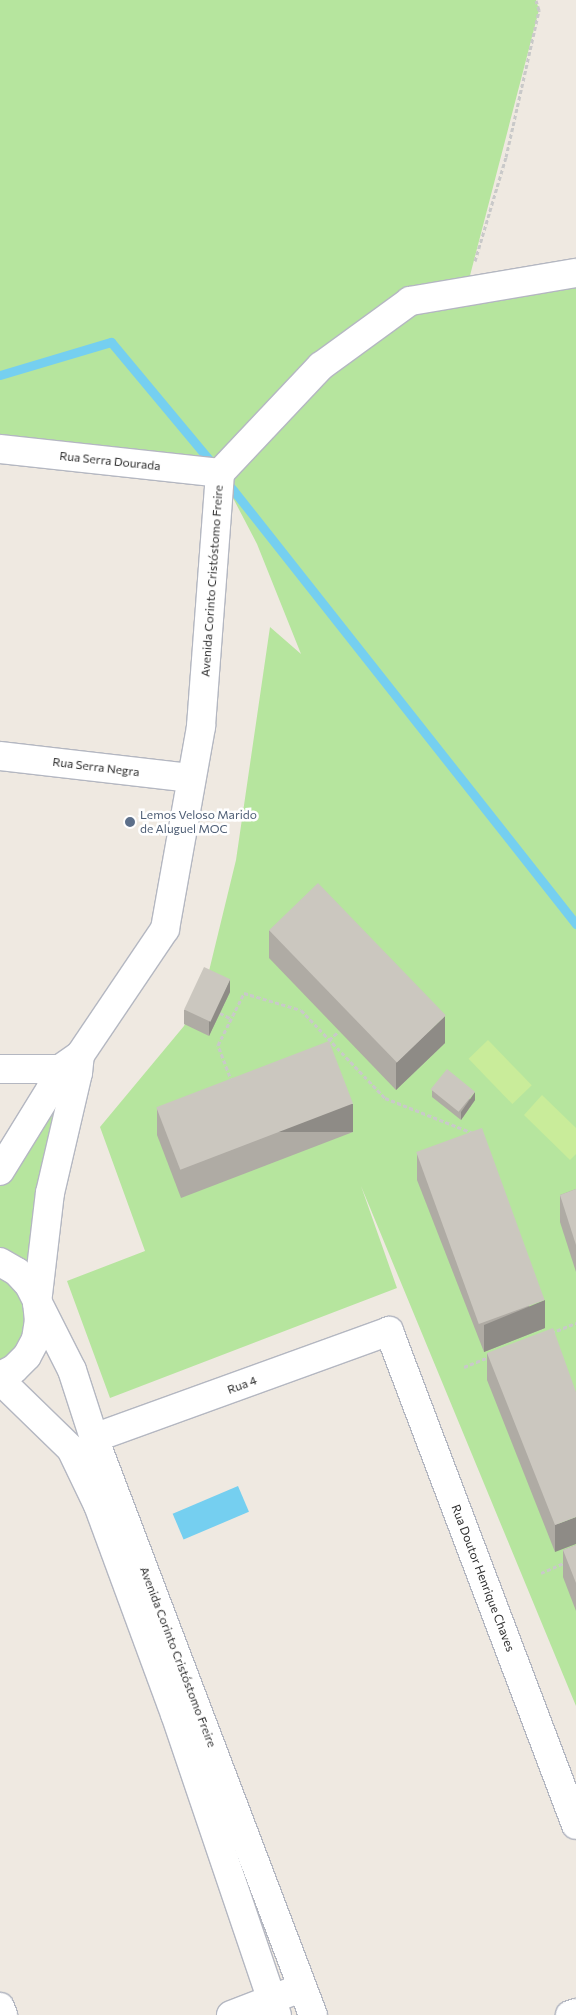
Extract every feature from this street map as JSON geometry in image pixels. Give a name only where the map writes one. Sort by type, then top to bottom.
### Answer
[{"type":"street","name":"Avenida Corinto Cristóstomo Freire","points":[[0,1171],[68,1076],[165,929],[201,726],[220,473],[321,366],[410,301],[576,272]]},
{"type":"street","name":"Rua Serra Dourada","points":[[0,449],[220,473]]},
{"type":"street","name":"Rua Serra Negra","points":[[0,756],[191,778]]},
{"type":"street","points":[[1,1069],[68,1076]]},
{"type":"street","name":"Avenida Corinto Cristóstomo Freire","points":[[0,1376],[14,1369],[27,1356],[36,1339],[39,1321],[38,1302],[50,1193],[68,1076]]},
{"type":"street","name":"Avenida Corinto Cristóstomo Freire","points":[[0,1262],[17,1272],[30,1285],[72,1370],[186,1710],[274,2007]]},
{"type":"street","name":"Rua 4","points":[[94,1438],[389,1331]]},
{"type":"street","name":"Rua Doutor Henrique Chaves","points":[[389,1331],[576,1825]]},
{"type":"street","name":"Avenida Corinto Cristóstomo Freire","points":[[0,1380],[71,1449],[98,1505],[186,1710],[303,1987],[313,2015]]},
{"type":"street","points":[[231,2015],[274,2007],[303,1987]]},
{"type":"street","points":[[0,2007],[3,2015]]},
{"type":"street","points":[[570,2015],[576,2012]]},
{"type":"path","points":[[466,292],[506,157],[539,10],[536,0]]},
{"type":"path","points":[[234,1086],[218,1045],[244,993],[302,1010],[385,1098],[476,1134]]},
{"type":"path","points":[[220,1013],[232,1018]]},
{"type":"path","points":[[329,1040],[339,1031]]},
{"type":"path","points":[[547,1334],[576,1323]]},
{"type":"path","points":[[464,1367],[492,1356]]},
{"type":"path","points":[[541,1573],[567,1562]]},
{"type":"green space","points":[[0,0],[536,0],[539,10],[466,291],[576,273],[576,1706],[361,1186],[397,1288],[110,1398],[67,1281],[145,1251],[100,1127],[184,1026],[209,971],[236,860],[270,627],[301,654],[257,544],[220,473],[0,449]]},
{"type":"green space","points":[[488,1040],[532,1085],[512,1104],[469,1059]]},
{"type":"green space","points":[[65,1094],[32,1278],[0,1257],[0,1184],[37,1127]]},
{"type":"green space","points":[[542,1095],[576,1128],[576,1154],[570,1160],[524,1115]]},
{"type":"green space","points":[[0,1268],[19,1281],[30,1336],[0,1369]]},
{"type":"water","points":[[238,1486],[249,1512],[184,1540],[173,1514]]},
{"type":"building","points":[[318,883],[446,1015],[397,1063],[269,930]]},
{"type":"building","points":[[204,967],[230,979],[210,1022],[184,1010]]},
{"type":"building","points":[[329,1041],[353,1104],[180,1170],[156,1107]]},
{"type":"building","points":[[447,1069],[475,1092],[459,1112],[431,1089]]},
{"type":"building","points":[[482,1128],[545,1300],[479,1324],[416,1152]]},
{"type":"building","points":[[576,1189],[576,1245],[560,1195]]},
{"type":"building","points":[[553,1328],[576,1392],[576,1517],[555,1525],[487,1353]]},
{"type":"building","points":[[576,1545],[576,1583],[563,1550]]},
{"type":"waterway","points":[[0,375],[111,342],[215,467]]},
{"type":"waterway","points":[[226,481],[576,924]]},
{"type":"place","name":"Lemos Veloso Marido de Aluguel MOC","points":[[130,822]]}]
